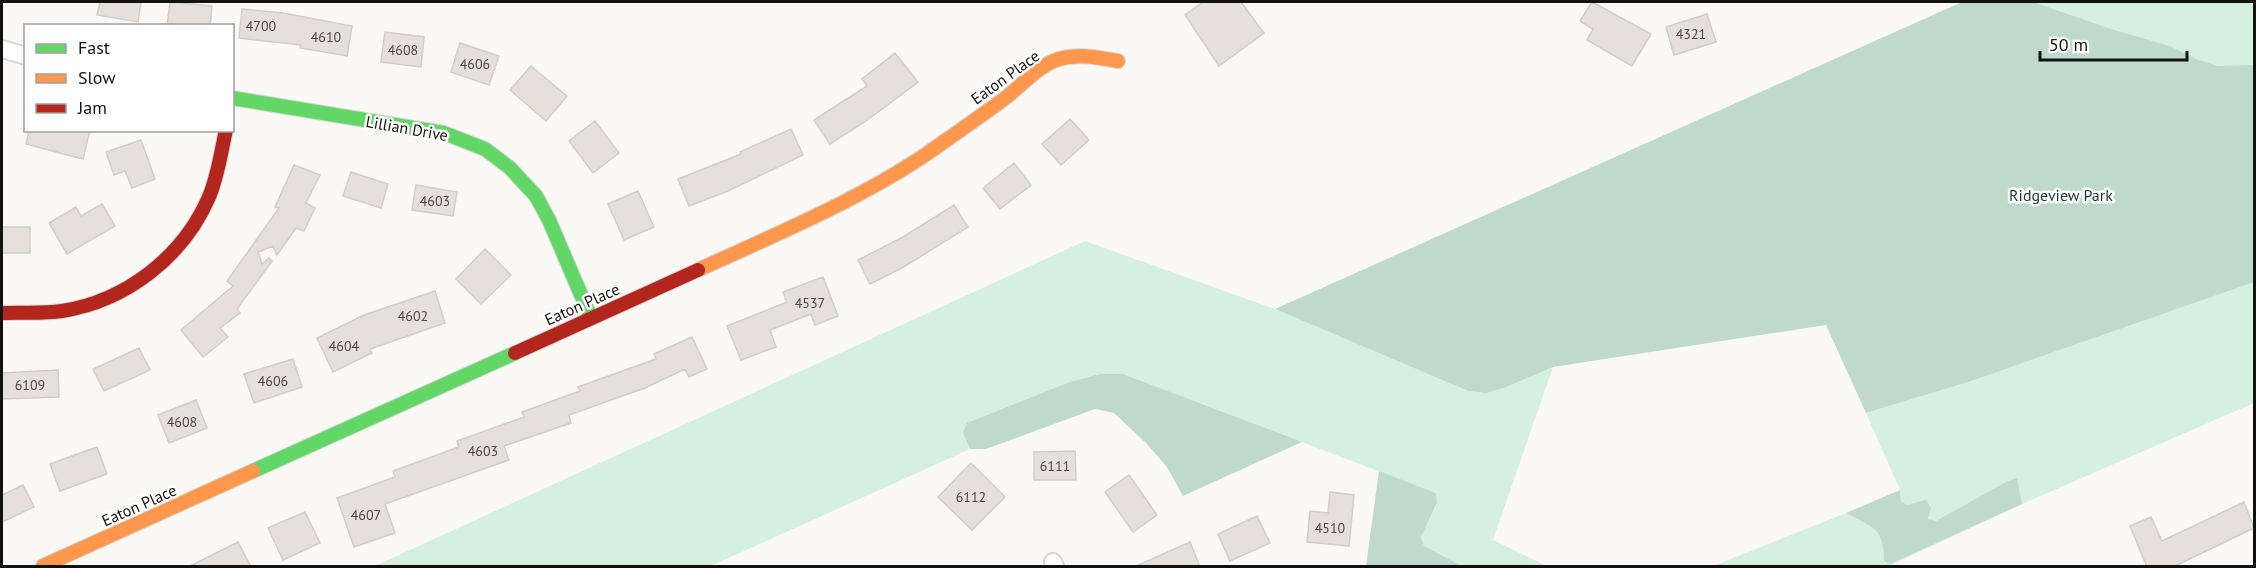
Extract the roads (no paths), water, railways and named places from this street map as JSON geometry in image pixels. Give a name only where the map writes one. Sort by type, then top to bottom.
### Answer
[{"type":"street","points":[[2,49],[24,55]]},
{"type":"street","name":"Eaton Place","points":[[43,567],[790,228],[872,186],[954,135],[1045,66],[1059,59],[1080,56],[1118,61]]},
{"type":"street","name":"Lillian Drive","points":[[234,98],[444,133],[464,139],[491,153],[510,168],[536,196],[549,220],[591,318]]},
{"type":"street","points":[[2,313],[71,309],[107,299],[146,277],[167,259],[198,218],[217,173],[226,132]]},
{"type":"park label","name":"Ridgeview Park","points":[[2061,195]]}]
